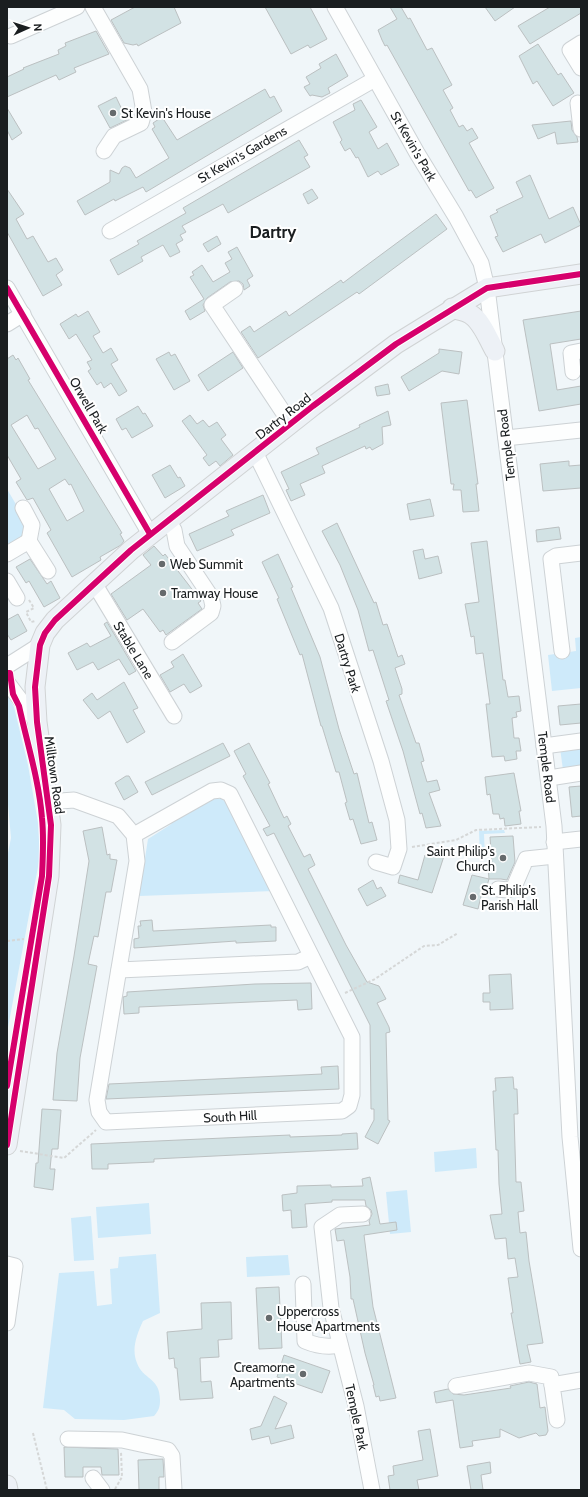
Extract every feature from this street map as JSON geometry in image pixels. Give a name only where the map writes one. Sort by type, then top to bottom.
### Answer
[{"type":"main road","name":"Dartry Road","points":[[40,645],[45,633],[55,620],[94,583],[150,534],[396,344],[452,308],[487,288],[581,274]]},
{"type":"main road","points":[[452,308],[470,314],[480,323],[495,351]]},
{"type":"main road","name":"Milltown Road","points":[[7,1145],[49,876],[51,825],[37,722],[36,670],[40,645]]},
{"type":"main road","points":[[7,1485],[8,1490]]},
{"type":"street","points":[[11,36],[77,7]]},
{"type":"street","points":[[94,7],[140,89],[144,112],[141,123],[114,136],[104,152]]},
{"type":"street","name":"St Kevin's Park","points":[[335,7],[481,263],[487,288]]},
{"type":"street","points":[[581,43],[570,50],[581,68]]},
{"type":"street","name":"St Kevin's Gardens","points":[[110,231],[376,79]]},
{"type":"street","points":[[578,103],[581,129]]},
{"type":"street","name":"Orwell Park","points":[[7,288],[150,534]]},
{"type":"street","name":"Temple Road","points":[[487,288],[554,826],[570,1130],[581,1249]]},
{"type":"street","points":[[235,289],[212,304],[291,424]]},
{"type":"street","points":[[7,324],[23,314]]},
{"type":"street","points":[[573,372],[571,353],[581,351]]},
{"type":"street","points":[[506,438],[581,430]]},
{"type":"street","name":"Dartry Park","points":[[255,452],[331,608],[383,768],[397,820],[398,849],[392,867],[376,862]]},
{"type":"street","points":[[23,508],[32,525],[29,541],[48,571]]},
{"type":"street","points":[[168,520],[174,530],[177,546],[211,597],[213,606],[211,613],[172,642]]},
{"type":"street","points":[[7,554],[29,541]]},
{"type":"street","points":[[562,651],[551,559],[556,556],[581,553]]},
{"type":"street","points":[[7,582],[17,598]]},
{"type":"street","name":"Stable Lane","points":[[94,583],[174,716]]},
{"type":"street","points":[[7,666],[40,645]]},
{"type":"street","points":[[7,682],[37,722]]},
{"type":"street","points":[[544,746],[581,741]]},
{"type":"street","points":[[549,778],[581,773]]},
{"type":"street","name":"South Hill","points":[[106,1122],[342,1111],[349,1106],[352,1095],[352,1037],[230,794],[221,790],[212,791],[134,835]]},
{"type":"street","points":[[47,802],[74,800],[118,816],[134,835],[137,861],[97,1100],[99,1112],[106,1122]]},
{"type":"street","points":[[498,889],[508,890],[514,888],[526,858],[581,839]]},
{"type":"street","points":[[119,970],[298,962],[311,956]]},
{"type":"street","name":"Temple Park","points":[[363,1214],[340,1215],[322,1228],[331,1308],[356,1406],[372,1490]]},
{"type":"street","points":[[7,1264],[16,1266],[7,1323]]},
{"type":"street","points":[[302,1284],[305,1341],[315,1345],[331,1347],[340,1345]]},
{"type":"street","points":[[456,1386],[529,1373],[551,1377],[557,1420]]},
{"type":"street","points":[[552,1384],[581,1380]]},
{"type":"street","points":[[68,1439],[122,1440],[168,1450],[172,1456],[174,1490]]},
{"type":"path","points":[[398,849],[456,840],[476,830],[554,826]]},
{"type":"path","points":[[333,1000],[375,979],[424,946],[438,945],[458,932]]},
{"type":"path","points":[[26,1152],[64,1158],[106,1122]]},
{"type":"path","points":[[33,1433],[47,1490]]},
{"type":"path","points":[[114,1490],[122,1478],[122,1440]]},
{"type":"shaded area","points":[[7,489],[28,525],[28,535],[7,549]]},
{"type":"shaded area","points":[[581,637],[581,688],[552,691],[548,655],[576,651],[575,638]]},
{"type":"shaded area","points":[[7,695],[14,707],[28,765],[38,823],[40,856],[7,1033],[7,858],[11,838],[7,793]]},
{"type":"shaded area","points":[[581,745],[581,767],[563,770],[560,748]]},
{"type":"shaded area","points":[[212,798],[222,799],[230,806],[273,891],[139,896],[148,839],[170,825],[179,815]]},
{"type":"shaded area","points":[[504,830],[505,833],[484,834],[485,858],[480,858],[479,831]]},
{"type":"shaded area","points":[[476,1148],[477,1168],[435,1172],[434,1152]]},
{"type":"shaded area","points":[[407,1190],[411,1232],[390,1234],[386,1192]]},
{"type":"shaded area","points":[[149,1203],[151,1234],[98,1238],[96,1207]]},
{"type":"shaded area","points":[[91,1216],[94,1260],[74,1261],[71,1218]]},
{"type":"shaded area","points":[[156,1254],[160,1313],[143,1321],[137,1336],[135,1358],[143,1373],[157,1387],[160,1405],[156,1414],[154,1416],[124,1420],[75,1419],[64,1410],[43,1408],[59,1273],[94,1271],[97,1306],[112,1304],[110,1269],[118,1268],[119,1257]]},
{"type":"shaded area","points":[[288,1255],[290,1275],[247,1277],[246,1257]]},
{"type":"building","points":[[135,7],[174,7],[181,23],[138,46],[137,44],[133,45],[124,43],[111,20]]},
{"type":"building","points":[[265,7],[310,7],[327,39],[310,48],[308,45],[291,54]]},
{"type":"building","points":[[390,7],[401,7],[408,19],[410,18],[427,50],[432,48],[452,85],[443,90],[453,108],[450,110],[459,127],[463,125],[467,131],[472,128],[478,138],[469,143],[494,188],[476,198],[471,190],[469,191],[387,45],[385,46],[382,40],[378,30],[397,19]]},
{"type":"building","points":[[485,7],[515,7],[495,21]]},
{"type":"building","points":[[550,7],[581,7],[581,13],[530,44],[518,26]]},
{"type":"building","points":[[96,31],[109,54],[74,68],[76,72],[59,80],[56,75],[7,97],[7,77],[24,69],[23,68],[59,54],[58,50],[66,46],[65,43]]},
{"type":"building","points":[[538,44],[558,75],[561,73],[574,93],[553,106],[537,81],[533,84],[519,56]]},
{"type":"building","points":[[336,54],[348,76],[328,88],[330,93],[322,97],[310,96],[304,87],[310,84],[306,77],[321,68],[319,64]]},
{"type":"building","points":[[265,89],[270,98],[274,96],[282,111],[146,192],[143,187],[115,201],[114,199],[85,215],[77,201],[110,182],[110,170],[119,174],[125,166],[130,168],[136,178],[169,158],[152,129],[155,127],[153,123],[162,117],[177,140]]},
{"type":"building","name":"St Kevin's House","points":[[116,97],[127,120],[110,128],[98,106]]},
{"type":"building","points":[[361,100],[377,127],[369,132],[378,149],[387,143],[399,165],[381,175],[378,171],[368,177],[358,157],[356,158],[350,148],[345,151],[340,142],[342,140],[333,122],[355,110],[353,104]]},
{"type":"building","points":[[7,108],[22,133],[12,140],[7,130]]},
{"type":"building","points":[[571,121],[572,130],[577,137],[578,142],[557,144],[555,132],[538,139],[532,125]]},
{"type":"building","points":[[299,140],[308,155],[304,157],[310,167],[228,213],[223,204],[182,226],[186,232],[180,235],[183,240],[176,244],[180,252],[170,257],[163,245],[141,257],[143,261],[118,275],[110,260],[139,244],[137,241],[186,213],[183,208]]},
{"type":"building","points":[[530,175],[549,219],[573,207],[581,225],[545,243],[541,234],[503,252],[495,237],[498,236],[490,216],[498,212],[496,210],[523,197],[516,182]]},
{"type":"building","points":[[7,189],[24,214],[16,219],[27,239],[33,236],[48,262],[56,258],[63,270],[56,275],[62,285],[43,296],[7,232]]},
{"type":"building","points":[[312,189],[318,198],[308,204],[303,194]]},
{"type":"building","points":[[436,214],[447,229],[359,294],[357,292],[258,358],[241,332],[250,326],[254,332],[286,311],[289,316],[341,280],[343,283]]},
{"type":"building","points":[[217,236],[221,244],[208,252],[203,244]]},
{"type":"building","points":[[237,247],[253,276],[247,280],[250,286],[244,290],[243,284],[239,281],[230,282],[207,298],[203,305],[205,311],[190,320],[185,311],[204,299],[190,277],[194,275],[192,272],[202,265],[213,282],[230,272],[225,263],[232,259],[228,252]]},
{"type":"building","points":[[88,311],[100,332],[93,336],[103,353],[111,348],[118,360],[111,364],[127,391],[119,396],[111,383],[104,388],[101,382],[97,385],[88,371],[91,369],[87,362],[92,360],[76,334],[69,339],[60,324],[76,314],[78,317]]},
{"type":"building","points":[[581,311],[581,339],[550,344],[557,390],[581,386],[581,404],[539,411],[523,320]]},
{"type":"building","points":[[439,349],[462,352],[459,374],[442,371],[409,391],[401,377],[439,353]]},
{"type":"building","points":[[169,352],[171,356],[175,354],[190,381],[174,390],[156,359]]},
{"type":"building","points":[[233,352],[243,368],[208,391],[198,375]]},
{"type":"building","points":[[13,355],[16,360],[18,358],[30,379],[28,380],[122,533],[120,534],[124,541],[121,545],[100,557],[101,560],[72,577],[47,533],[51,530],[33,498],[27,500],[16,482],[21,479],[7,455],[7,359]],"holes":[[[27,415],[35,429],[38,428],[56,459],[38,469],[11,425]],[[65,479],[69,485],[71,484],[84,511],[67,521],[49,489]]]},
{"type":"building","points":[[388,384],[390,394],[377,396],[375,387]]},
{"type":"building","points":[[467,400],[478,484],[476,484],[479,511],[463,512],[461,490],[453,490],[454,484],[451,484],[441,403]]},
{"type":"building","points":[[138,406],[143,414],[145,413],[153,426],[132,438],[126,428],[122,430],[116,419]]},
{"type":"building","points":[[388,411],[391,425],[382,427],[383,444],[372,450],[370,447],[366,449],[365,446],[322,466],[325,473],[300,484],[305,495],[291,501],[286,490],[289,489],[281,472],[319,454],[316,448],[360,427],[359,425]]},
{"type":"building","points":[[190,415],[197,424],[203,420],[209,427],[217,422],[226,435],[221,439],[233,455],[220,466],[216,461],[209,466],[203,458],[207,455],[182,421]]},
{"type":"building","points":[[569,461],[569,466],[581,465],[581,488],[543,491],[540,464]]},
{"type":"building","points":[[170,465],[185,486],[165,498],[152,475]]},
{"type":"building","points":[[263,495],[270,513],[231,530],[234,535],[197,551],[189,534],[229,516],[226,511]]},
{"type":"building","points":[[430,499],[434,516],[410,520],[407,504]]},
{"type":"building","points":[[337,523],[374,603],[376,602],[383,625],[387,624],[398,657],[402,655],[405,664],[395,668],[402,689],[402,694],[399,695],[416,743],[419,743],[424,761],[421,762],[427,782],[437,780],[440,790],[429,793],[441,826],[426,828],[422,813],[420,814],[403,751],[386,701],[389,700],[373,650],[369,651],[358,610],[340,565],[322,531]]},
{"type":"building","points":[[559,527],[561,539],[537,542],[536,530]]},
{"type":"building","points":[[487,541],[503,680],[505,680],[508,697],[519,696],[521,711],[516,712],[517,717],[512,718],[514,738],[519,738],[521,751],[516,751],[517,759],[505,761],[504,756],[492,757],[486,704],[490,704],[483,653],[476,654],[474,636],[471,637],[465,604],[479,602],[471,543]]},
{"type":"building","name":"Tramway House","points":[[154,546],[163,556],[165,554],[201,601],[198,603],[202,609],[166,635],[163,630],[160,632],[143,609],[127,620],[111,594],[151,565],[143,555]]},
{"type":"building","points":[[423,549],[425,559],[438,556],[442,573],[419,579],[413,551]]},
{"type":"building","points":[[278,554],[293,587],[291,588],[320,657],[339,729],[354,774],[357,773],[369,823],[372,822],[377,840],[361,844],[353,819],[350,820],[339,772],[336,772],[321,726],[302,654],[300,655],[277,599],[279,598],[262,562]]},
{"type":"building","points":[[30,559],[47,584],[51,581],[60,598],[44,607],[29,581],[26,583],[16,567]]},
{"type":"building","points":[[18,614],[27,631],[11,640],[7,634],[7,620]]},
{"type":"building","points":[[107,622],[136,671],[129,675],[119,659],[98,670],[93,662],[77,670],[68,653],[87,643],[90,647],[111,636],[104,624]]},
{"type":"building","points":[[183,654],[202,686],[190,693],[184,684],[170,692],[160,675],[174,667],[171,662]]},
{"type":"building","points":[[124,682],[138,708],[133,710],[145,732],[127,743],[110,711],[98,719],[83,700],[92,693],[97,700]]},
{"type":"building","points":[[581,704],[581,723],[560,725],[558,706]]},
{"type":"building","points":[[223,743],[230,756],[152,795],[145,782]]},
{"type":"building","points":[[249,743],[270,783],[268,784],[284,818],[287,816],[291,824],[288,826],[304,857],[310,854],[315,865],[308,869],[346,945],[367,982],[379,986],[386,999],[377,1003],[390,1032],[386,1033],[388,1120],[390,1121],[378,1144],[365,1137],[374,1120],[374,1109],[371,1109],[370,1025],[274,833],[267,836],[263,829],[270,826],[243,776],[246,774],[234,751]]},
{"type":"building","points":[[514,773],[521,811],[519,811],[521,824],[505,826],[504,818],[500,819],[499,814],[493,814],[490,794],[487,795],[485,777]]},
{"type":"building","points":[[126,776],[129,776],[138,792],[124,800],[115,783]]},
{"type":"building","points":[[581,786],[581,816],[572,817],[569,787]]},
{"type":"building","points":[[102,827],[107,855],[110,854],[110,859],[117,860],[111,892],[106,892],[98,937],[94,936],[88,964],[97,966],[80,1058],[77,1101],[53,1100],[57,1053],[89,861],[83,831]]},
{"type":"building","name":"Saint Philip's Church","points":[[513,836],[515,862],[507,880],[489,879],[488,865],[492,865],[490,837]]},
{"type":"building","points":[[430,849],[445,853],[432,893],[398,883],[400,875],[418,880],[425,855],[428,856]]},
{"type":"building","name":"St. Philip's Parish Hall","points":[[472,875],[489,879],[486,889],[483,888],[478,909],[463,905]]},
{"type":"building","points":[[373,880],[377,889],[381,887],[386,896],[367,906],[358,889]]},
{"type":"building","points":[[152,920],[153,931],[271,925],[271,927],[276,927],[276,941],[236,943],[236,941],[134,948],[134,939],[139,938],[138,926],[141,926],[140,921]]},
{"type":"building","points":[[511,974],[513,1009],[490,1010],[490,1002],[483,1002],[483,993],[490,993],[489,975]]},
{"type":"building","points":[[311,983],[312,1009],[298,1010],[297,1000],[139,1007],[139,1013],[124,1014],[123,997],[127,996],[127,992],[255,984]]},
{"type":"building","points":[[338,1066],[339,1089],[106,1099],[109,1084],[322,1074],[321,1067]]},
{"type":"building","points":[[513,1077],[514,1089],[517,1089],[518,1114],[514,1114],[516,1182],[521,1182],[524,1211],[518,1212],[520,1233],[526,1232],[529,1261],[543,1343],[527,1345],[531,1362],[520,1364],[511,1313],[513,1313],[508,1278],[518,1277],[515,1258],[508,1259],[506,1238],[495,1239],[490,1215],[502,1214],[498,1150],[496,1150],[493,1091],[496,1091],[495,1078]]},
{"type":"building","points":[[42,1109],[61,1110],[58,1149],[52,1149],[50,1169],[55,1169],[53,1190],[34,1187],[36,1163],[38,1163]]},
{"type":"building","points":[[357,1133],[358,1149],[154,1159],[154,1162],[108,1164],[108,1169],[92,1169],[91,1144],[290,1135],[290,1137],[342,1135]]},
{"type":"building","points":[[370,1177],[380,1224],[396,1222],[397,1230],[364,1235],[373,1307],[396,1398],[380,1401],[379,1396],[376,1397],[353,1299],[351,1299],[350,1277],[344,1240],[337,1241],[335,1229],[370,1225],[369,1221],[372,1214],[371,1210],[366,1206],[365,1200],[332,1200],[332,1202],[305,1204],[307,1227],[292,1228],[291,1210],[283,1211],[282,1195],[297,1193],[297,1186],[363,1186],[362,1179]]},
{"type":"building","name":"Uppercross House Apartments","points":[[279,1287],[282,1348],[259,1349],[256,1288]]},
{"type":"building","points":[[231,1302],[232,1339],[218,1340],[219,1357],[200,1358],[201,1382],[211,1381],[213,1398],[180,1400],[177,1368],[175,1368],[174,1358],[169,1359],[167,1332],[202,1329],[201,1303]]},
{"type":"building","name":"Creamorne Apartments","points":[[284,1355],[330,1371],[322,1393],[277,1377]]},
{"type":"building","points":[[529,1382],[537,1384],[540,1408],[545,1407],[548,1431],[546,1435],[539,1436],[536,1433],[519,1438],[500,1429],[500,1437],[472,1441],[473,1446],[460,1448],[453,1400],[436,1403],[434,1392],[448,1389],[453,1394],[464,1395],[511,1388],[510,1386]]},
{"type":"building","points":[[274,1396],[287,1403],[275,1429],[291,1425],[294,1438],[271,1444],[269,1436],[252,1440],[250,1429],[261,1426]]},
{"type":"building","points":[[430,1429],[438,1476],[417,1480],[419,1490],[390,1490],[388,1476],[394,1475],[393,1466],[423,1460],[418,1431]]},
{"type":"building","points":[[64,1447],[118,1449],[119,1475],[102,1475],[101,1467],[83,1467],[83,1477],[65,1477]]},
{"type":"building","points":[[163,1459],[164,1477],[159,1477],[159,1490],[139,1490],[138,1460]]},
{"type":"building","points":[[490,1462],[491,1473],[481,1475],[483,1490],[471,1490],[467,1466]]},
{"type":"cycle path","points":[[7,1145],[49,876],[51,825],[37,722],[35,687],[40,645],[45,633],[55,620],[131,550],[313,406],[396,344],[487,288],[581,274]]},
{"type":"cycle path","points":[[7,288],[150,534]]},
{"type":"cycle path","points":[[7,673],[10,673],[13,694],[19,706],[36,776],[43,825],[42,876],[7,1086]]},
{"type":"place","name":"St Kevin's House","points":[[113,113]]},
{"type":"place","name":"Web Summit","points":[[162,564]]},
{"type":"place","name":"Tramway House","points":[[163,593]]},
{"type":"place","name":"Saint Philip's Church","points":[[503,858]]},
{"type":"place","name":"St. Philip's Parish Hall","points":[[473,897]]},
{"type":"place","name":"Uppercross House Apartments","points":[[269,1318]]},
{"type":"place","name":"Creamorne Apartments","points":[[303,1374]]},
{"type":"district","name":"Dartry","points":[[273,232]]}]
